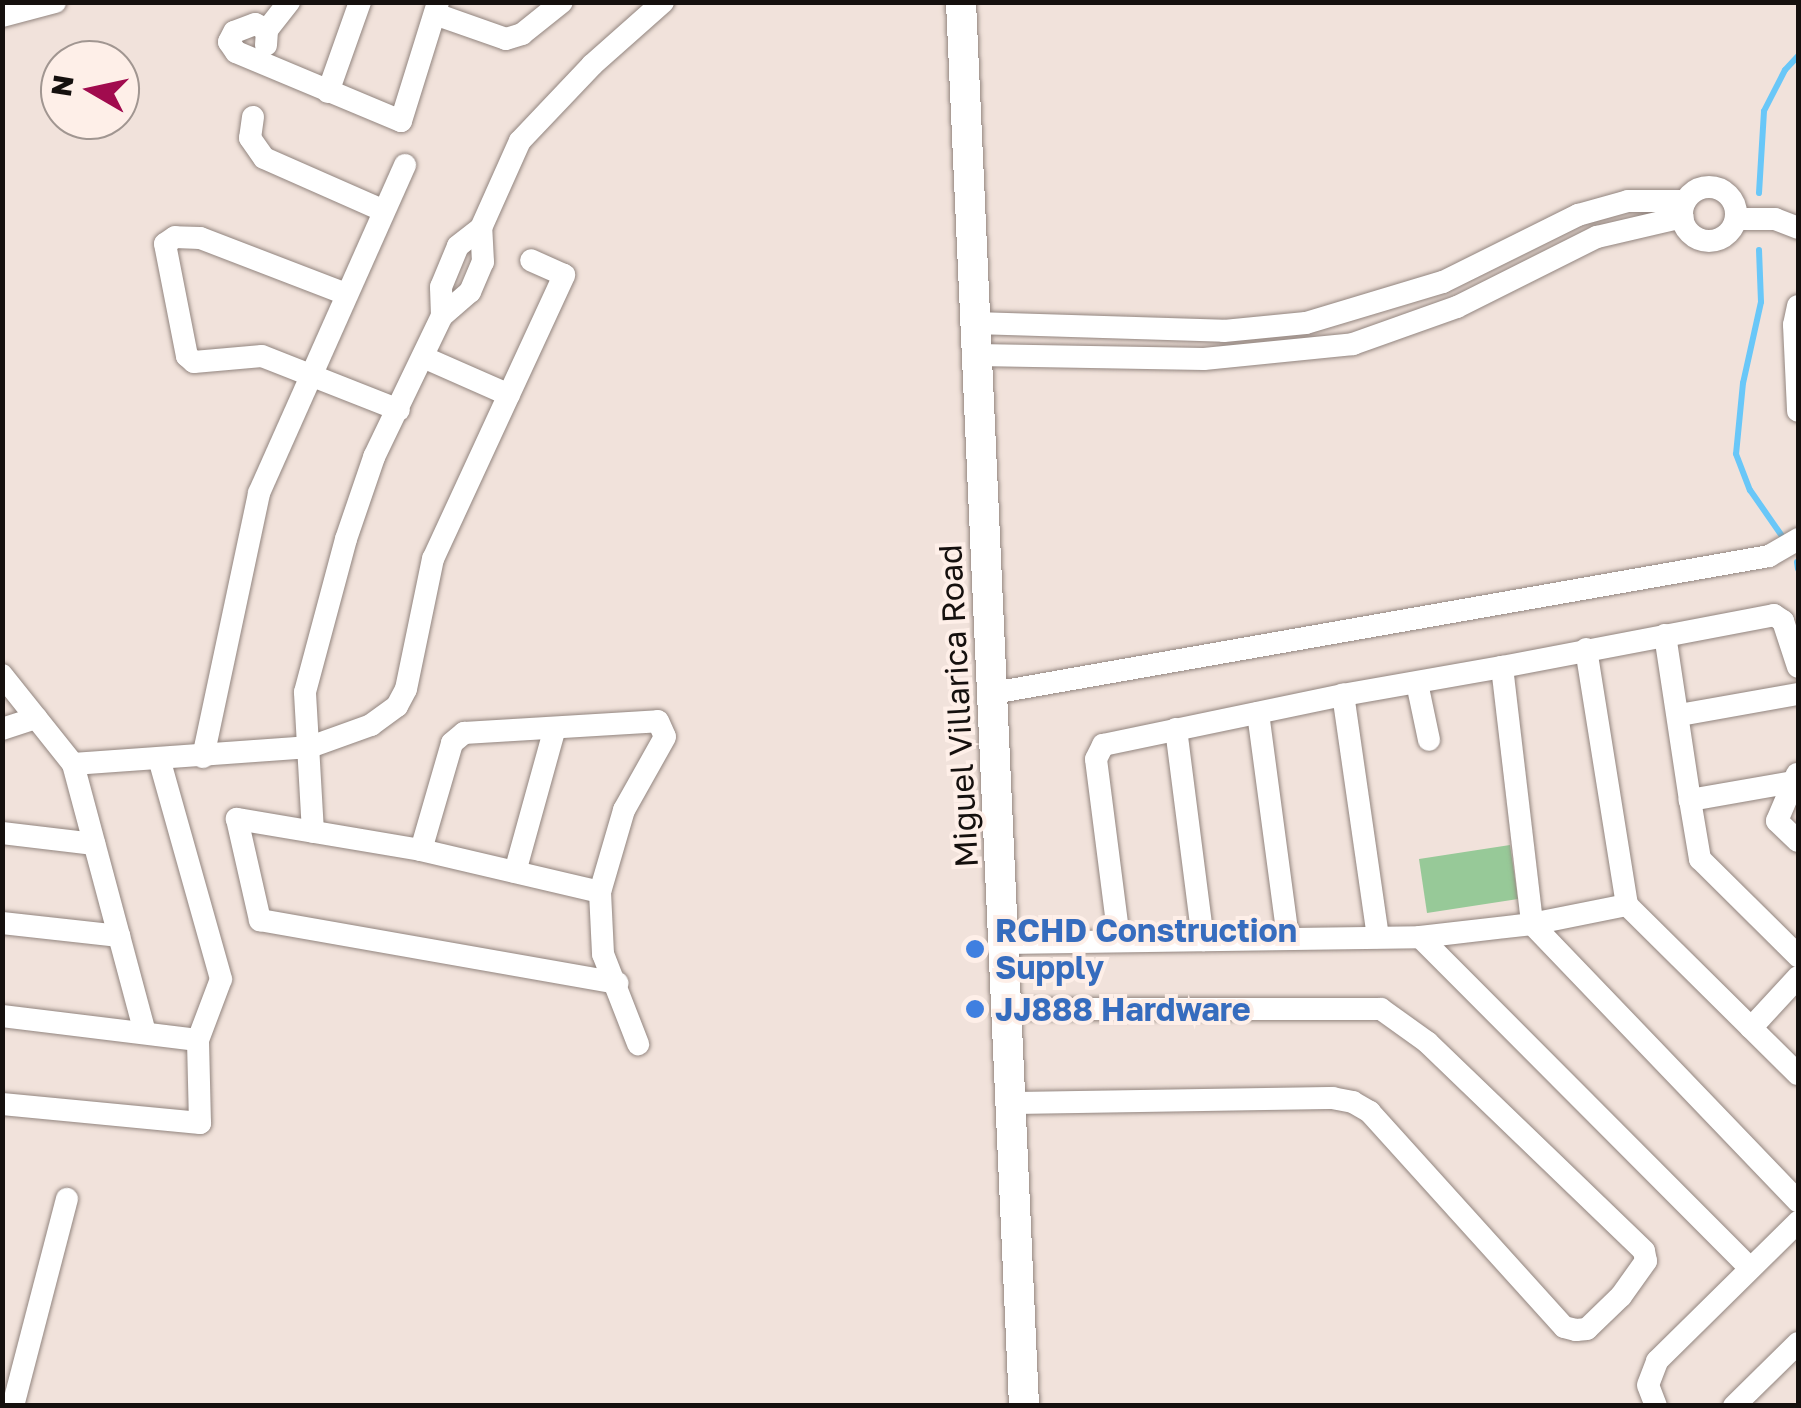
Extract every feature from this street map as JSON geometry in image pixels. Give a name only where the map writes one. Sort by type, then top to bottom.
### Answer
[{"type":"main road","name":"Miguel Villarica Road","points":[[962,2],[1024,1406]]},
{"type":"street","points":[[2,16],[55,2]]},
{"type":"street","points":[[265,64],[267,30],[290,2]]},
{"type":"street","points":[[328,92],[360,2]]},
{"type":"street","points":[[267,30],[255,24],[234,32],[229,42],[236,52],[400,120],[437,8],[506,39],[522,34],[562,2]]},
{"type":"street","points":[[313,832],[305,692],[369,473],[442,316],[470,292],[477,277],[483,262],[481,228],[520,141],[592,65],[663,2]]},
{"type":"street","points":[[254,117],[250,138],[264,158],[384,211]]},
{"type":"street","points":[[202,757],[259,493],[405,164]]},
{"type":"street","points":[[976,355],[1204,359],[1353,344],[1458,307],[1597,236],[1684,209],[1698,189],[1714,187],[1734,202],[1736,219],[1728,234],[1704,241],[1690,233],[1684,209]]},
{"type":"street","points":[[975,324],[1224,331],[1306,322],[1443,282],[1578,215],[1628,201],[1684,209]]},
{"type":"street","points":[[1736,219],[1775,219],[1798,228]]},
{"type":"street","points":[[346,294],[200,238],[166,240],[187,356],[194,362],[262,356],[399,410]]},
{"type":"street","points":[[73,764],[310,747],[370,725],[402,701],[433,559],[564,275],[531,260]]},
{"type":"street","points":[[1798,306],[1794,325],[1798,411]]},
{"type":"street","points":[[423,357],[510,395]]},
{"type":"street","points":[[992,694],[1769,556],[1798,539]]},
{"type":"street","points":[[1119,939],[1096,758],[1110,740],[1774,615],[1782,620],[1798,667]]},
{"type":"street","points":[[1665,635],[1700,859],[1798,956]]},
{"type":"street","points":[[1586,648],[1627,905],[1798,1074]]},
{"type":"street","points":[[1502,666],[1532,924],[1798,1202]]},
{"type":"street","points":[[2,674],[73,764],[146,1033]]},
{"type":"street","points":[[1417,683],[1429,740]]},
{"type":"street","points":[[1680,715],[1798,694]]},
{"type":"street","points":[[1344,695],[1378,937]]},
{"type":"street","points":[[1258,714],[1288,939]]},
{"type":"street","points":[[2,729],[36,718]]},
{"type":"street","points":[[421,850],[452,743],[464,733],[658,722],[665,737],[624,810],[600,892],[603,954],[638,1044]]},
{"type":"street","points":[[515,872],[555,728]]},
{"type":"street","points":[[1176,728],[1203,940]]},
{"type":"street","points":[[2,1104],[197,1125],[198,1040],[221,979],[159,759]]},
{"type":"street","points":[[1690,800],[1796,776]]},
{"type":"street","points":[[1796,776],[1776,821],[1798,841]]},
{"type":"street","points":[[600,892],[421,850],[237,819],[260,920],[617,983]]},
{"type":"street","points":[[2,833],[94,844]]},
{"type":"street","points":[[1004,943],[1420,936],[1532,924],[1627,905]]},
{"type":"street","points":[[2,923],[119,936]]},
{"type":"street","points":[[1420,936],[1749,1267]]},
{"type":"street","points":[[1752,1028],[1798,977]]},
{"type":"street","points":[[1008,1010],[1381,1009],[1427,1042],[1644,1251],[1646,1261],[1621,1296],[1586,1329],[1576,1330],[1564,1327],[1370,1112],[1353,1102],[1333,1098],[1011,1103]]},
{"type":"street","points":[[2,1016],[198,1040]]},
{"type":"street","points":[[13,1406],[67,1199]]},
{"type":"street","points":[[1656,1406],[1648,1385],[1650,1372],[1749,1267],[1798,1222]]},
{"type":"street","points":[[1734,1406],[1798,1343]]},
{"type":"green space","points":[[1510,845],[1518,899],[1427,913],[1419,859]]},
{"type":"waterway","points":[[1759,193],[1764,111],[1785,70],[1798,56]]},
{"type":"waterway","points":[[1759,250],[1761,302],[1743,383],[1736,454],[1750,490],[1782,536]]},
{"type":"waterway","points":[[1797,562],[1798,569]]},
{"type":"place","name":"RCHD Construction Supply","points":[[975,949]]},
{"type":"place","name":"JJ888 Hardware","points":[[975,1009]]}]
